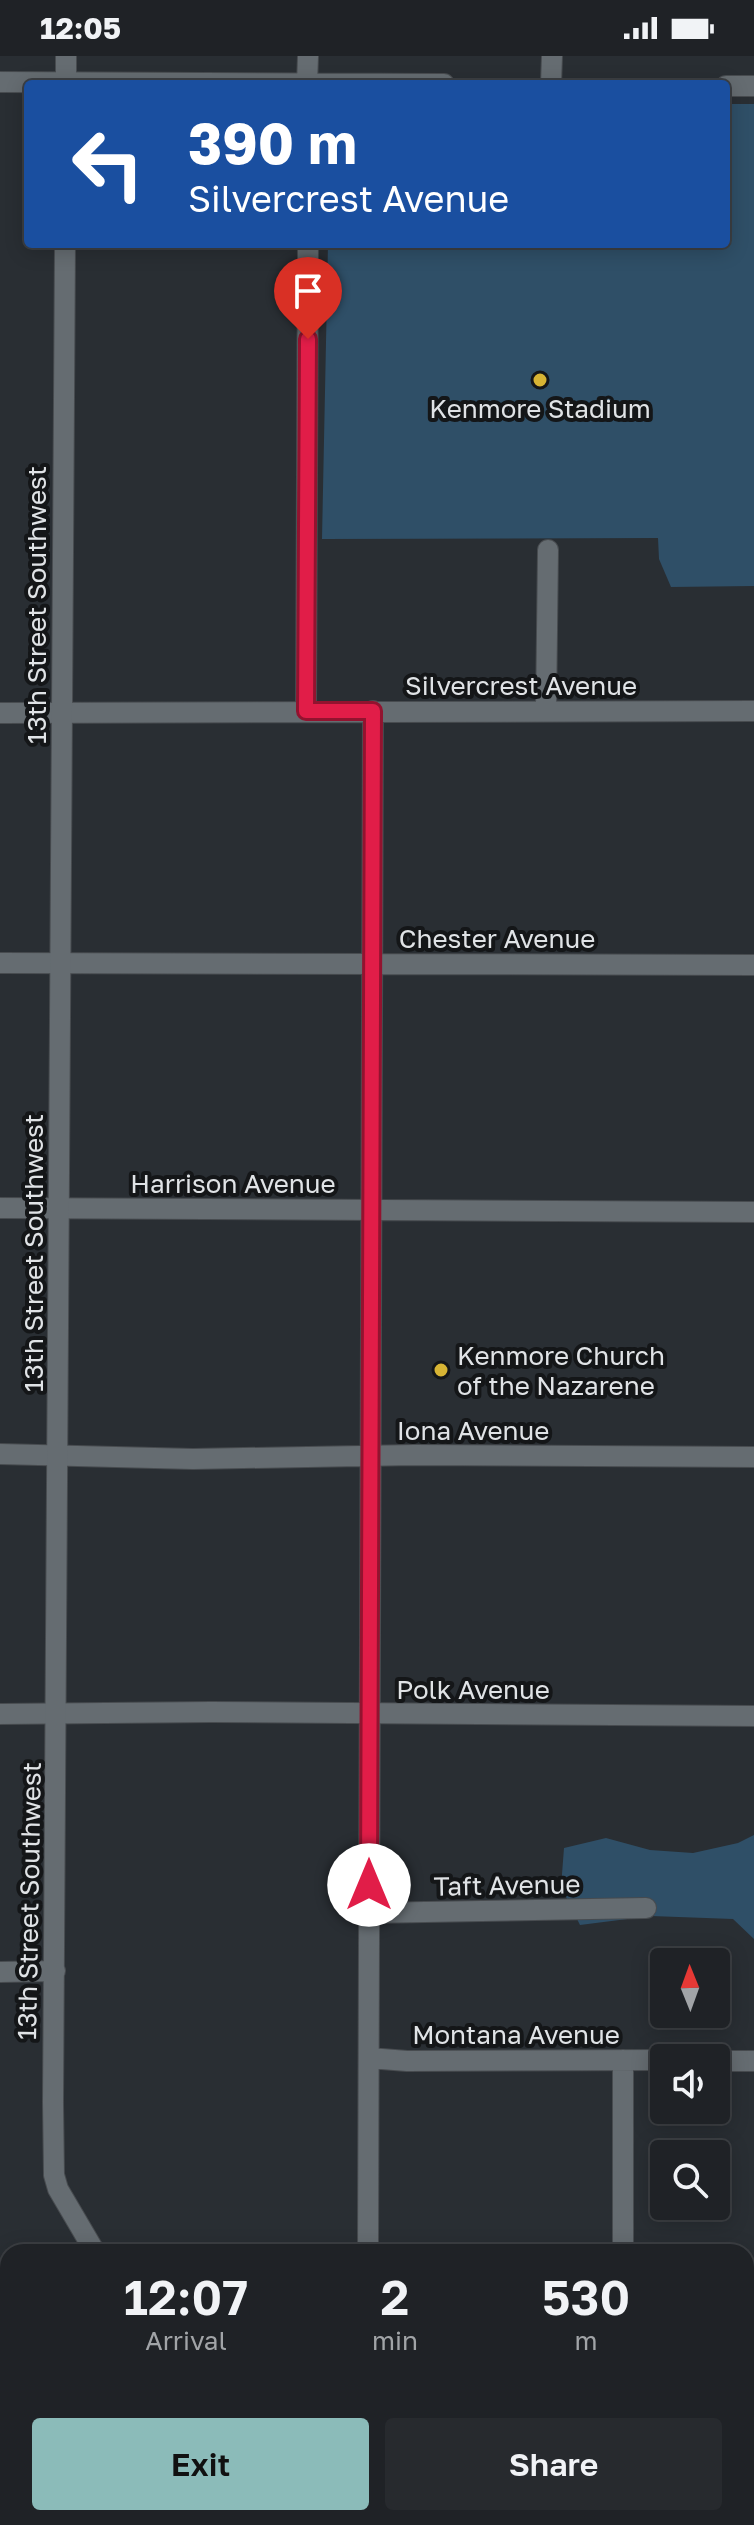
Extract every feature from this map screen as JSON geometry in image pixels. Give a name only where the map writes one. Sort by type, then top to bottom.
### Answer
[{"type":"street","points":[[66,56],[66,80]]},
{"type":"street","points":[[307,80],[308,56]]},
{"type":"street","points":[[551,80],[552,56]]},
{"type":"street","points":[[0,82],[24,82]]},
{"type":"street","points":[[730,86],[754,86]]},
{"type":"street","name":"13th Street Southwest","points":[[65,248],[54,2175],[62,2199],[90,2244]]},
{"type":"street","points":[[306,711],[308,248]]},
{"type":"street","points":[[546,711],[548,550]]},
{"type":"street","points":[[368,2244],[373,711]]},
{"type":"street","name":"Silvercrest Avenue","points":[[0,713],[754,711]]},
{"type":"street","name":"Chester Avenue","points":[[0,963],[754,965]]},
{"type":"street","name":"Harrison Avenue","points":[[0,1208],[754,1212]]},
{"type":"street","name":"Iona Avenue","points":[[0,1454],[193,1459],[754,1457]]},
{"type":"street","name":"Polk Avenue","points":[[0,1714],[754,1716]]},
{"type":"street","name":"Taft Avenue","points":[[369,1913],[646,1908]]},
{"type":"street","points":[[0,1972],[55,1971]]},
{"type":"street","name":"Montana Avenue","points":[[369,2058],[407,2061],[650,2060]]},
{"type":"street","points":[[623,2060],[623,2244]]},
{"type":"street","points":[[730,2061],[754,2061]]},
{"type":"shaded area","name":"Kenmore Stadium","points":[[730,104],[754,104],[754,586],[671,587],[659,559],[658,538],[322,539],[328,248],[730,248]]},
{"type":"shaded area","points":[[754,1835],[754,1939],[733,1919],[651,1916],[580,1925],[561,1887],[564,1848],[606,1838],[650,1850],[693,1853],[738,1843]]},
{"type":"place","name":"Kenmore Stadium","points":[[540,380]]},
{"type":"place","name":"Kenmore Church of the Nazarene","points":[[441,1370]]},
{"type":"route","points":[[308,339],[306,711],[373,711],[369,1885]]}]
